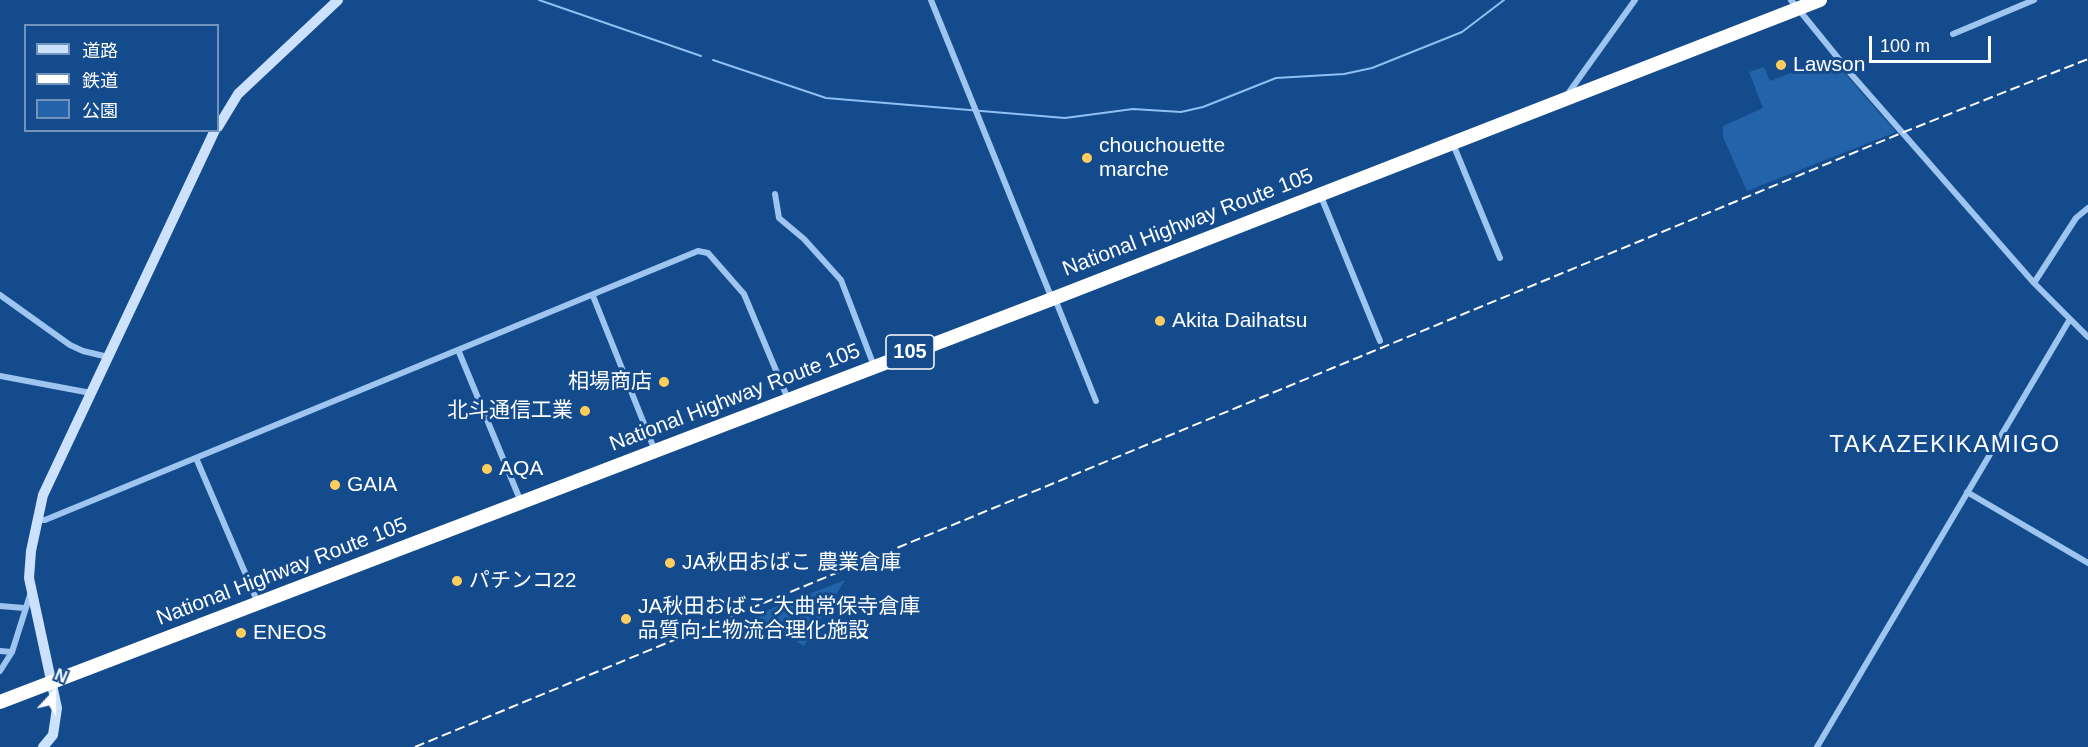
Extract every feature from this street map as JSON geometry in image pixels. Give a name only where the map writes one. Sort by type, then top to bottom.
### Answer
[{"type":"highway","name":"National Highway Route 105","points":[[0,702],[52,684],[1563,101],[1795,4],[1820,0]]},
{"type":"street","points":[[219,124],[238,94],[338,0]]},
{"type":"street","points":[[931,0],[1096,400]]},
{"type":"street","points":[[1563,101],[1635,0]]},
{"type":"street","points":[[1953,34],[2034,0]]},
{"type":"street","points":[[1795,4],[1851,74],[2034,283],[2088,337]]},
{"type":"street","points":[[43,747],[53,735],[57,724],[57,708],[31,592],[30,551],[36,520],[43,495],[215,132]]},
{"type":"street","points":[[1453,143],[1500,258]]},
{"type":"street","points":[[776,194],[778,218],[811,246],[841,280],[874,366]]},
{"type":"street","points":[[1319,194],[1380,341]]},
{"type":"street","points":[[2034,283],[2076,218],[2088,208]]},
{"type":"street","points":[[36,520],[45,520],[459,352],[698,251],[708,253],[744,294],[788,400]]},
{"type":"street","points":[[0,296],[70,345],[83,351],[108,357]]},
{"type":"street","points":[[592,296],[655,452]]},
{"type":"street","points":[[1817,747],[2070,319]]},
{"type":"street","points":[[459,352],[522,503]]},
{"type":"street","points":[[0,376],[91,393]]},
{"type":"street","points":[[196,458],[258,604]]},
{"type":"street","points":[[1967,492],[2088,563]]},
{"type":"street","points":[[0,671],[12,652],[31,592]]},
{"type":"street","points":[[0,606],[24,609]]},
{"type":"street","points":[[0,651],[12,652]]},
{"type":"green space","points":[[1833,60],[1896,132],[1747,191],[1723,137],[1723,126],[1763,108],[1749,72],[1764,67],[1770,81],[1799,70],[1801,74]]},
{"type":"green space","points":[[845,580],[804,646],[755,615]]},
{"type":"waterway","points":[[539,0],[701,56]]},
{"type":"waterway","points":[[713,60],[826,98],[1065,118],[1133,109],[1181,112],[1203,107],[1276,78],[1344,74],[1372,68],[1462,32],[1504,0]]},
{"type":"railway","points":[[415,747],[1904,132],[2088,59]]},
{"type":"place","name":"Lawson","points":[[1781,65]]},
{"type":"place","name":"chouchouette marche","points":[[1087,158]]},
{"type":"place","name":"Akita Daihatsu","points":[[1160,321]]},
{"type":"place","name":"相場商店","points":[[664,382]]},
{"type":"place","name":"北斗通信工業","points":[[585,411]]},
{"type":"place","name":"AQA","points":[[487,469]]},
{"type":"place","name":"GAIA","points":[[335,485]]},
{"type":"place","name":"JA秋田おばこ 農業倉庫","points":[[670,563]]},
{"type":"place","name":"パチンコ22","points":[[457,581]]},
{"type":"place","name":"JA秋田おばこ 大曲常保寺倉庫 品質向上物流合理化施設","points":[[626,619]]},
{"type":"place","name":"ENEOS","points":[[241,633]]},
{"type":"district","name":"TAKAZEKIKAMIGO","points":[[1945,445]]}]
